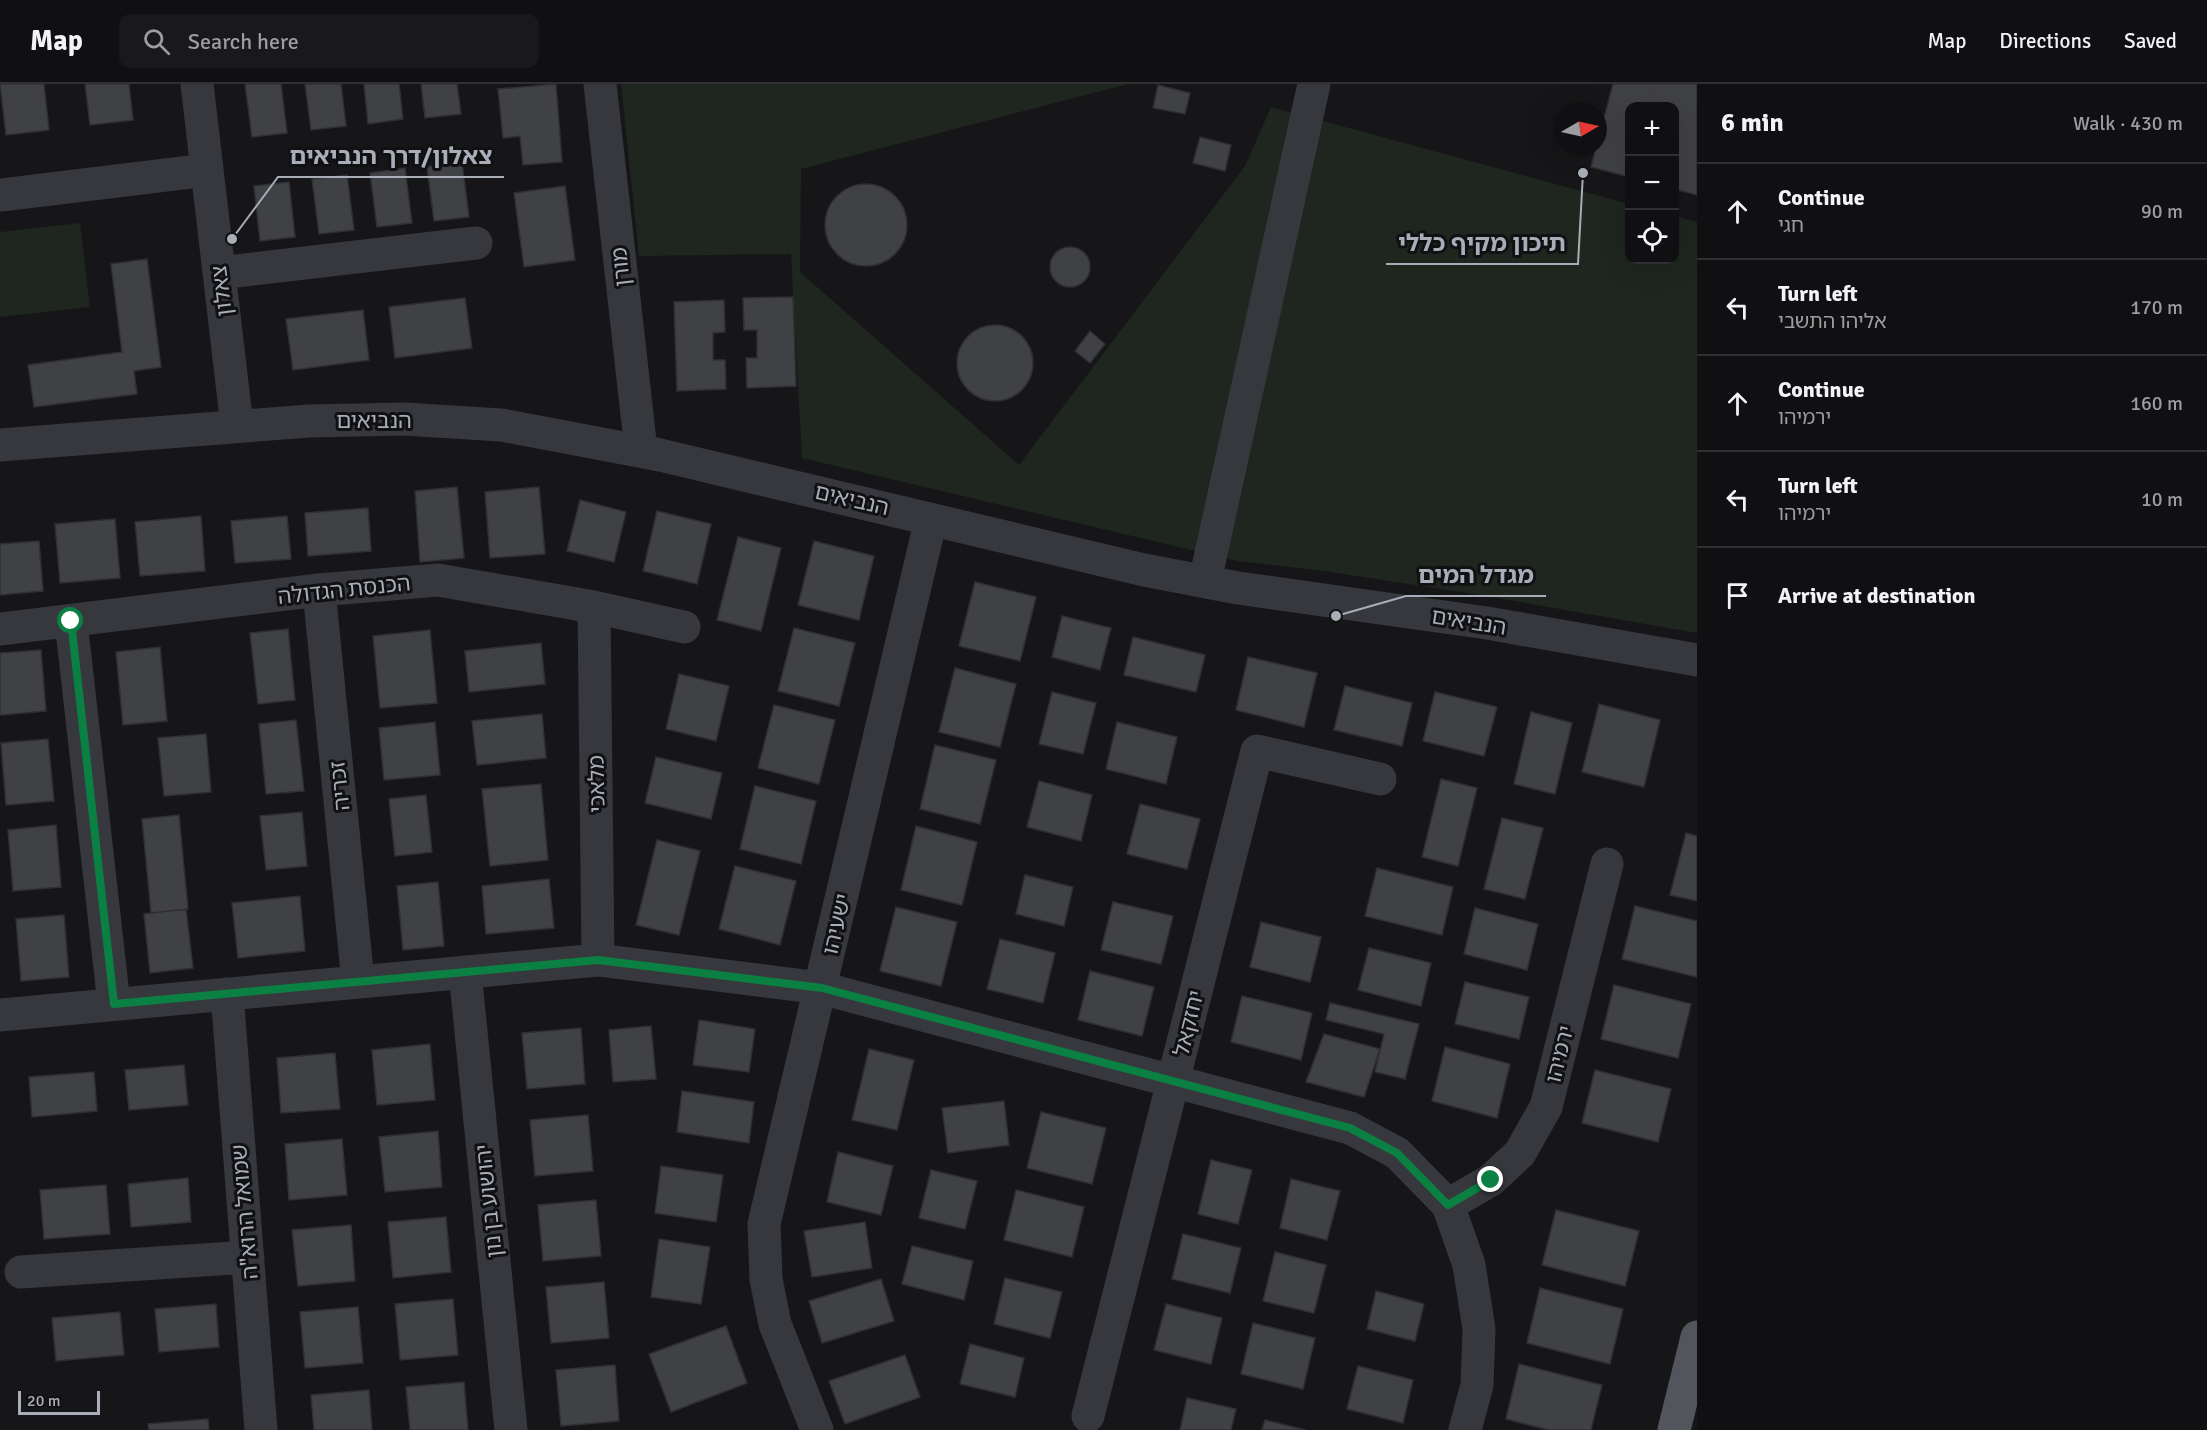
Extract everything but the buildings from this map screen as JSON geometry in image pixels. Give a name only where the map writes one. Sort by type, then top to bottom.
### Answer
[{"type":"main road","points":[[1674,1430],[1697,1337]]},
{"type":"street","name":"צאלון","points":[[197,84],[237,426]]},
{"type":"street","name":"מורן","points":[[600,84],[641,450]]},
{"type":"street","points":[[1204,581],[1314,84]]},
{"type":"street","points":[[1,195],[207,170]]},
{"type":"street","points":[[219,273],[476,243]]},
{"type":"street","name":"הנביאים","points":[[0,445],[356,419],[452,421],[526,428],[641,450],[1144,570],[1301,598],[1476,622],[1697,660]]},
{"type":"street","name":"ישעיהו","points":[[817,1430],[775,1324],[766,1279],[764,1224],[822,988],[931,519]]},
{"type":"street","name":"הכנסת הגדולה","points":[[0,629],[319,590],[438,580],[594,607],[684,627]]},
{"type":"street","name":"זכריה","points":[[319,590],[358,982]]},
{"type":"street","name":"מלאכי","points":[[594,607],[598,960]]},
{"type":"street","points":[[71,621],[114,1004]]},
{"type":"street","name":"יחזקאל","points":[[1088,1416],[1257,751],[1380,779]]},
{"type":"street","name":"ירמיהו","points":[[1448,1205],[1491,1180],[1520,1153],[1546,1107],[1606,864]]},
{"type":"street","points":[[0,1015],[598,960],[822,988],[1350,1128],[1397,1153],[1448,1205],[1469,1265],[1479,1329],[1477,1385],[1465,1430]]},
{"type":"street","name":"יהושוע בן נון","points":[[465,972],[511,1430]]},
{"type":"street","name":"שמואל הרוא\"ה","points":[[227,994],[261,1430]]},
{"type":"street","points":[[21,1272],[248,1257]]},
{"type":"shaded area","points":[[621,84],[1128,84],[801,169],[800,272],[1019,465],[1245,166],[1271,107],[1625,203],[1625,264],[1679,264],[1679,217],[1697,222],[1697,633],[1474,594],[1324,571],[1238,561],[802,458],[791,254],[639,256]]},
{"type":"shaded area","points":[[80,223],[90,307],[0,317],[0,232]]},
{"type":"place","name":"תיכון מקיף כללי","points":[[1583,173]]},
{"type":"place","name":"צאלון/דרך הנביאים","points":[[232,239]]},
{"type":"place","name":"מגדל המים","points":[[1336,616]]},
{"type":"route","points":[[71,621],[114,1004],[598,960],[822,988],[1350,1128],[1397,1153],[1448,1205],[1491,1180]]}]
